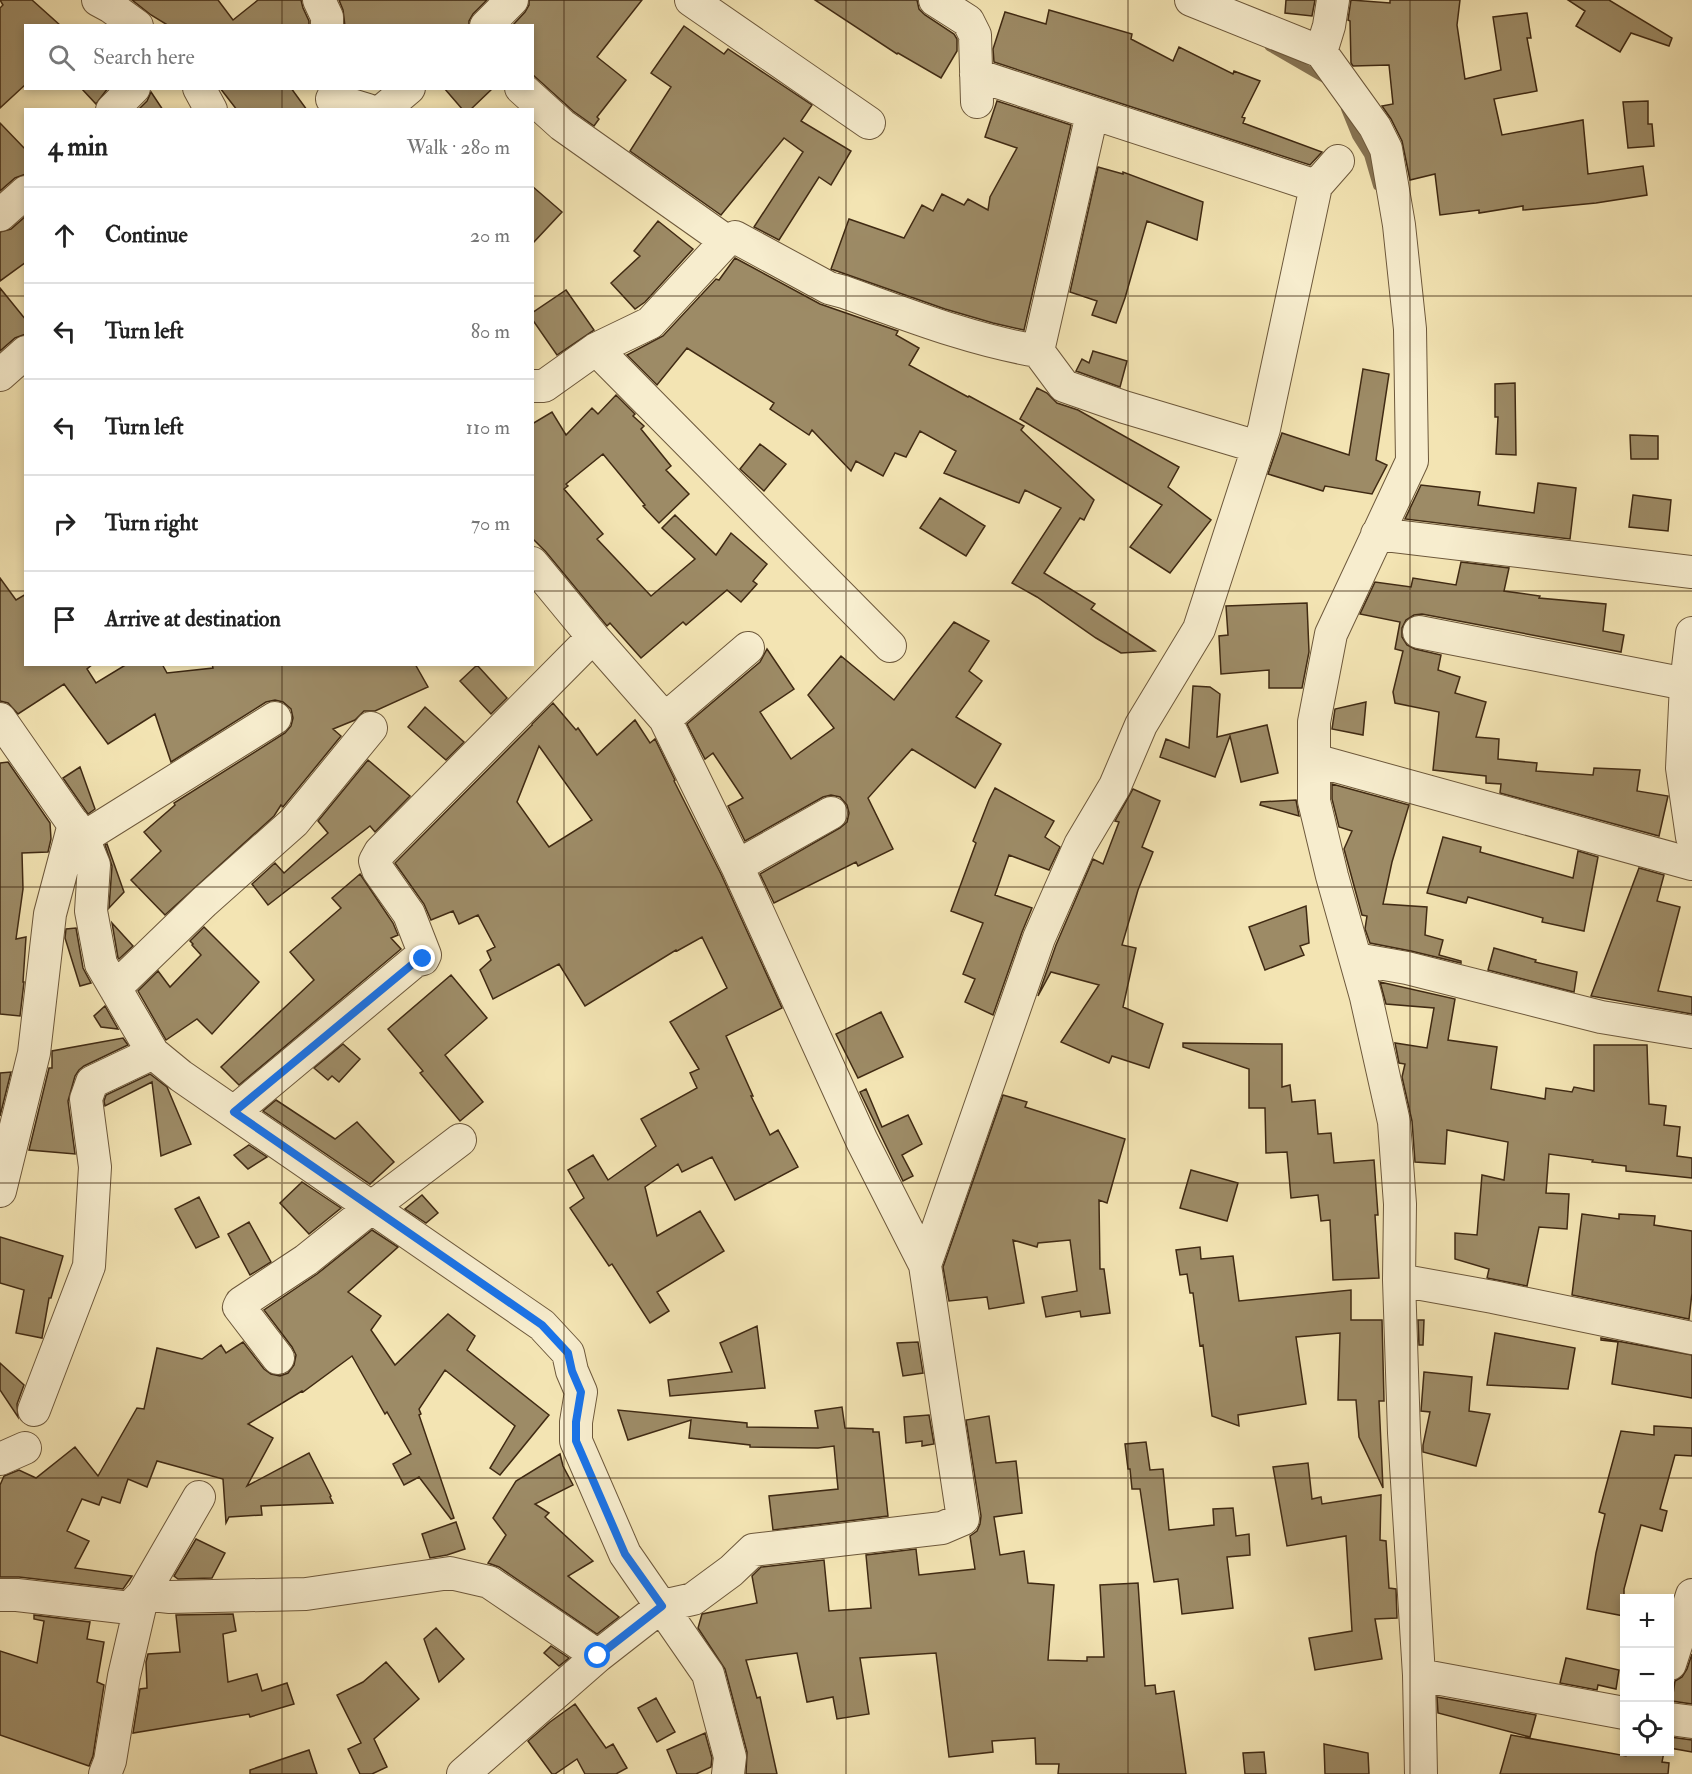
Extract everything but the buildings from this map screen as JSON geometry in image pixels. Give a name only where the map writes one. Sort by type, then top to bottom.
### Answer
[{"type":"street","points":[[98,0],[111,6],[134,24]]},
{"type":"street","points":[[319,0],[327,16],[327,24]]},
{"type":"street","points":[[488,24],[512,0]]},
{"type":"street","points":[[692,0],[869,123]]},
{"type":"street","points":[[935,0],[968,21],[975,35],[976,88],[1092,114],[1316,186]]},
{"type":"street","points":[[1191,0],[1322,52],[1375,127],[1386,149],[1400,237],[1410,329],[1412,460],[1331,634],[1314,722],[1314,801],[1332,876],[1366,997],[1394,1122],[1400,1204],[1399,1280],[1404,1433],[1419,1675],[1421,1774]]},
{"type":"street","points":[[1322,52],[1333,0]]},
{"type":"street","points":[[114,108],[132,90]]},
{"type":"street","points":[[200,90],[210,108]]},
{"type":"street","points":[[384,108],[407,90]]},
{"type":"street","points":[[523,90],[562,125],[726,241]]},
{"type":"street","points":[[329,99],[361,108]]},
{"type":"street","points":[[1038,351],[1092,114]]},
{"type":"street","points":[[926,1265],[1039,938],[1080,845],[1115,786],[1141,725],[1199,629],[1264,429],[1316,186],[1338,161]]},
{"type":"street","points":[[0,214],[24,194]]},
{"type":"street","points":[[534,386],[544,386],[596,348],[650,323],[726,241],[735,237],[829,288],[956,333],[1010,347],[1038,351],[1064,386],[1124,407],[1258,447]]},
{"type":"street","points":[[596,348],[890,646]]},
{"type":"street","points":[[0,375],[24,354]]},
{"type":"street","points":[[1377,534],[1692,572]]},
{"type":"street","points":[[463,1774],[598,1656],[662,1606],[693,1599],[731,1571],[753,1550],[942,1528],[963,1519],[926,1265],[862,1141],[737,866],[665,719],[534,565]]},
{"type":"street","points":[[1419,632],[1686,684]]},
{"type":"street","points":[[1692,633],[1686,684],[1682,768],[1692,837]]},
{"type":"street","points":[[234,1112],[415,962],[423,959],[425,955],[409,914],[378,870],[375,861],[380,852],[593,637]]},
{"type":"street","points":[[665,719],[748,648]]},
{"type":"street","points":[[0,1191],[34,1053],[50,914],[79,831],[275,718]]},
{"type":"street","points":[[0,719],[79,831],[94,865],[91,911],[102,964],[153,1053],[181,1076],[542,1325],[568,1353],[572,1371],[581,1392],[576,1422],[576,1441],[625,1554],[708,1674],[730,1757],[728,1774]]},
{"type":"street","points":[[115,988],[204,902],[294,822],[371,728]]},
{"type":"street","points":[[1314,760],[1692,864]]},
{"type":"street","points":[[737,866],[831,813]]},
{"type":"street","points":[[1356,959],[1407,968],[1601,1017],[1692,1032]]},
{"type":"street","points":[[34,1410],[89,1266],[95,1167],[86,1099],[92,1083],[153,1053]]},
{"type":"street","points":[[278,1358],[239,1307],[241,1303],[306,1260],[460,1140]]},
{"type":"street","points":[[1399,1280],[1692,1338]]},
{"type":"street","points":[[0,1596],[17,1595],[130,1608],[143,1594],[199,1497]]},
{"type":"street","points":[[143,1594],[170,1597],[306,1594],[450,1573],[489,1582],[598,1656]]},
{"type":"street","points":[[105,1774],[110,1761],[124,1676],[143,1594]]},
{"type":"street","points":[[1674,1651],[1692,1595]]},
{"type":"street","points":[[1419,1675],[1620,1712]]},
{"type":"street","points":[[1674,1720],[1692,1722]]},
{"type":"waterway","points":[[1269,47],[1326,80]]},
{"type":"waterway","points":[[1345,109],[1356,136],[1368,155],[1377,186]]},
{"type":"route","points":[[423,959],[415,962],[234,1112],[542,1325],[568,1353],[572,1371],[581,1392],[576,1422],[576,1441],[625,1554],[662,1606],[598,1656]]}]
